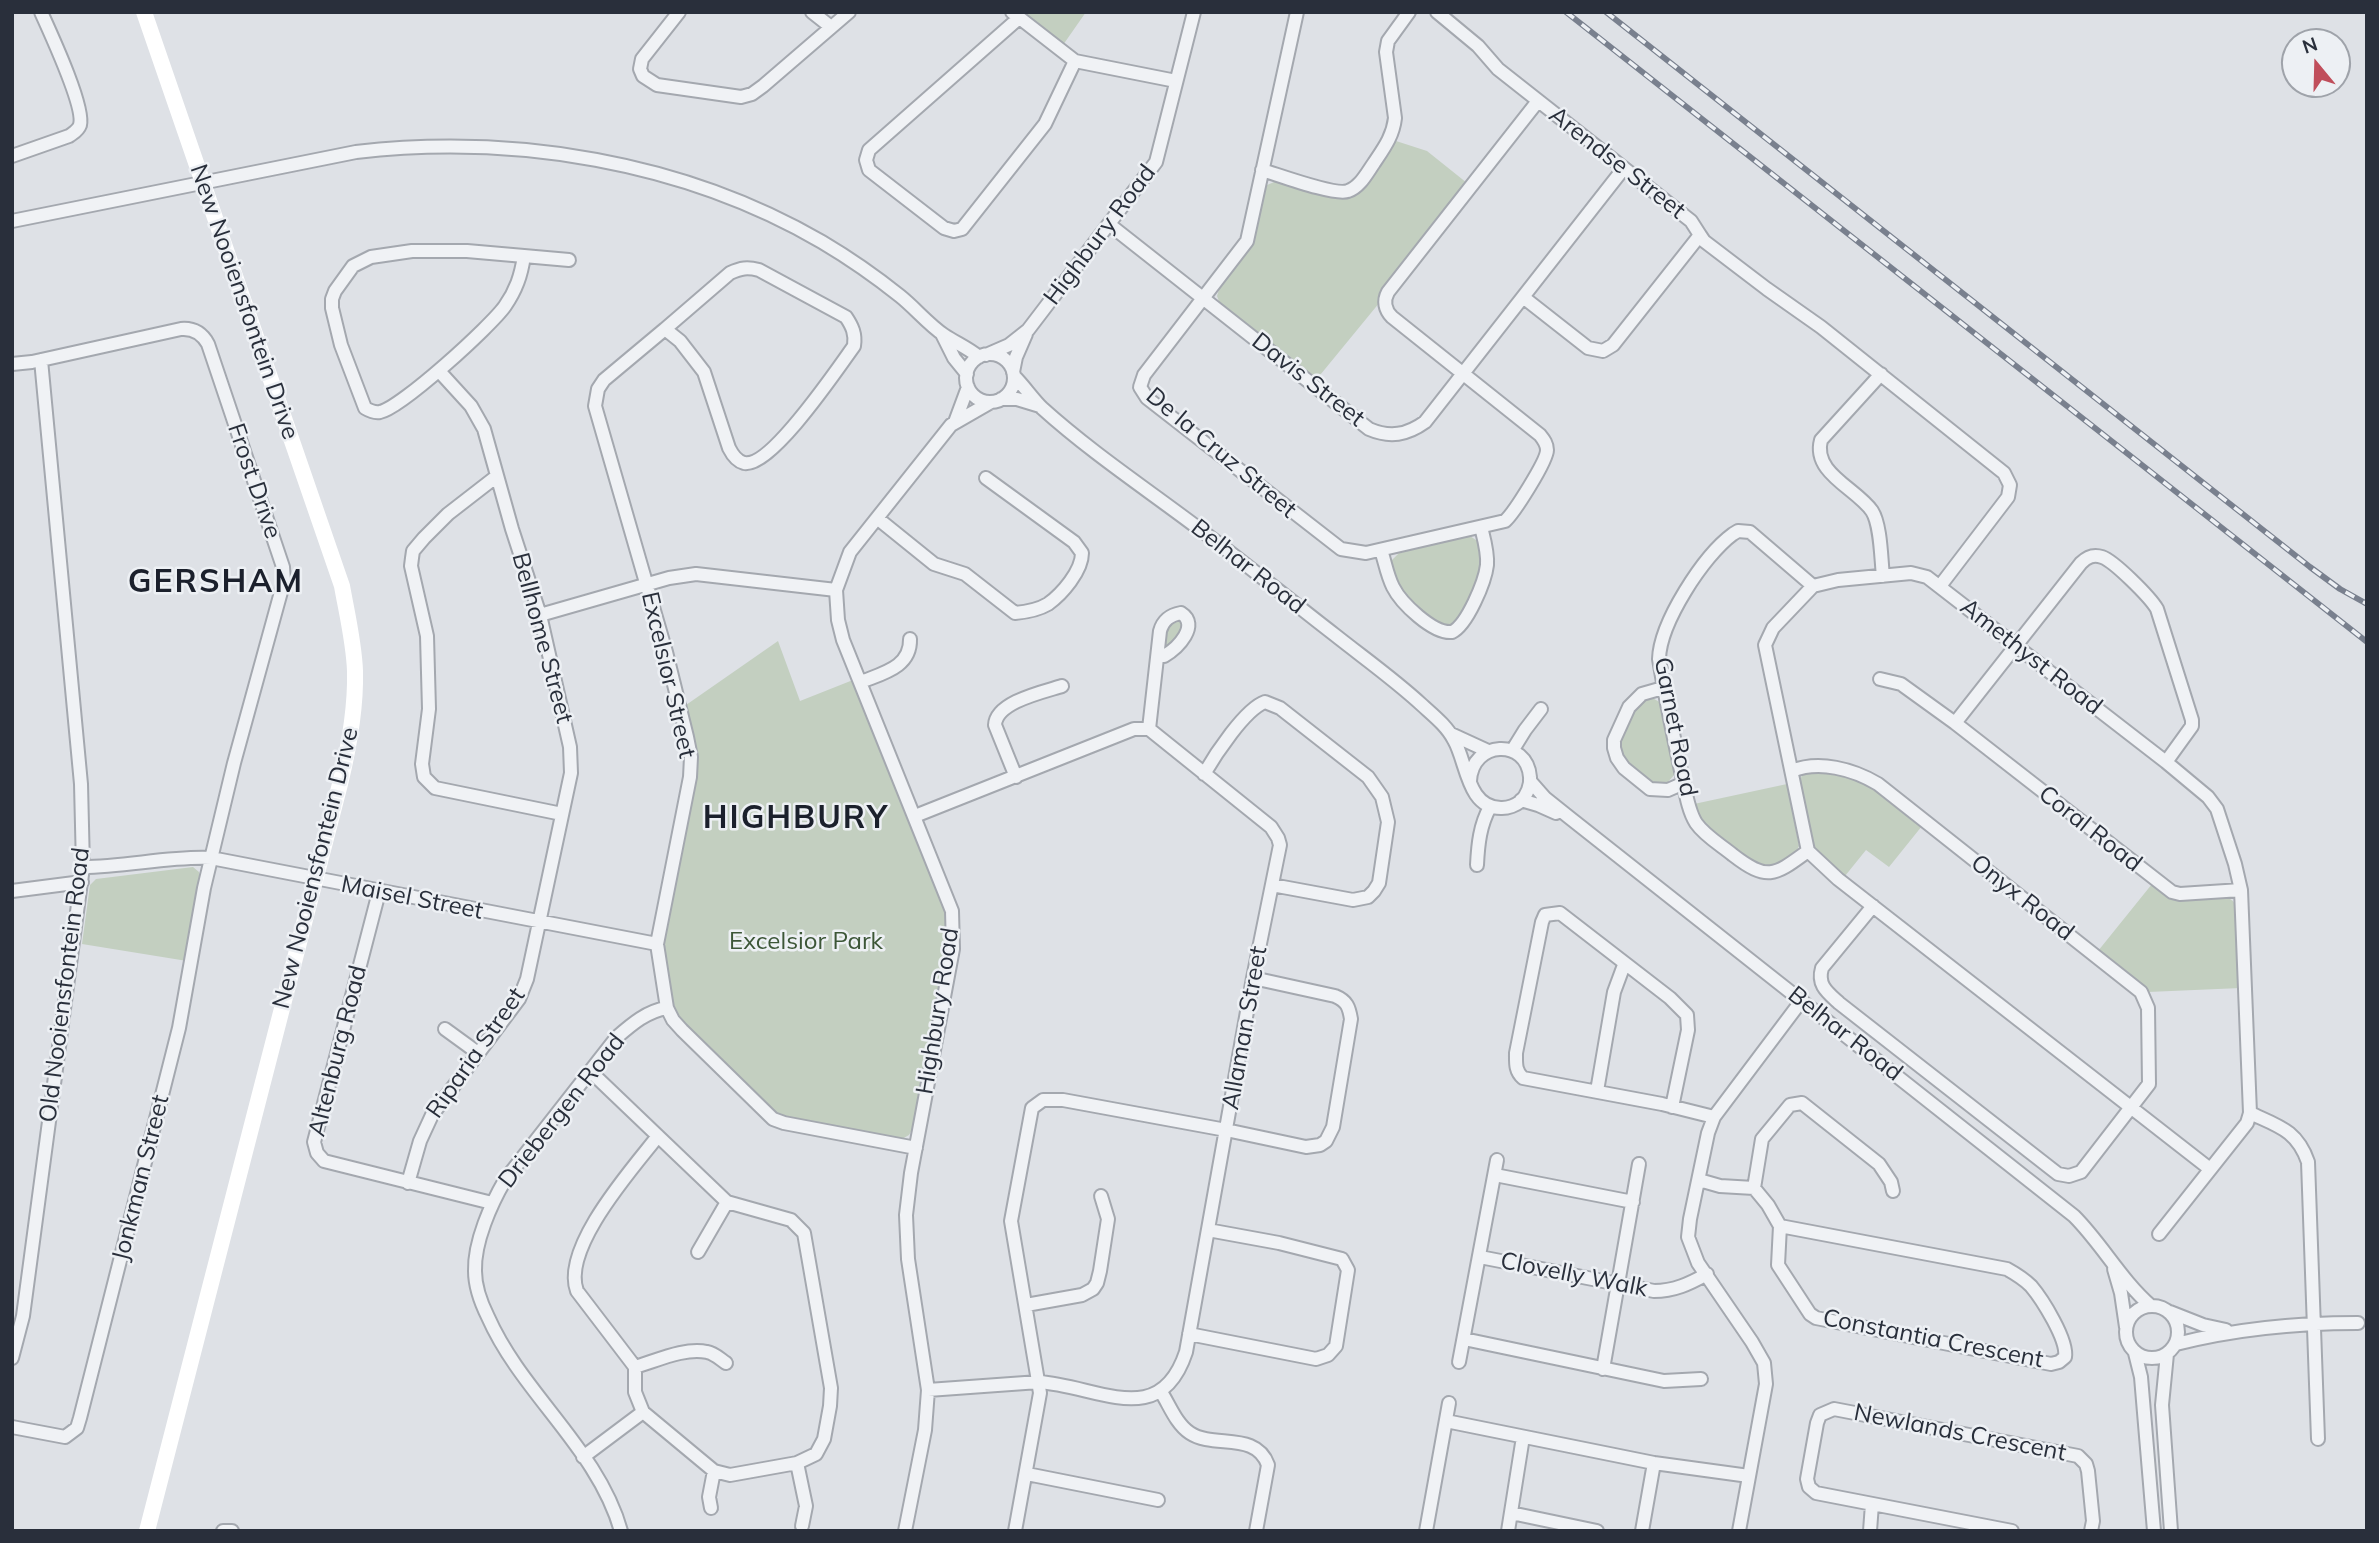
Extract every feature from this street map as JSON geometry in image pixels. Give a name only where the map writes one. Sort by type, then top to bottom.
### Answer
[{"type":"street","points":[[12,156],[69,136],[80,126],[78,107],[58,49],[41,12]]},
{"type":"street","name":"New Nooiensfontein Drive","points":[[144,12],[342,586],[355,670],[349,747],[147,1531]]},
{"type":"street","points":[[679,12],[642,59],[640,69],[643,76],[657,85],[730,97],[752,94],[849,12]]},
{"type":"street","points":[[812,12],[831,27]]},
{"type":"street","name":"Highbury Road","points":[[983,356],[1009,345],[1028,330],[1156,162],[1194,12]]},
{"type":"street","name":"De la Cruz Street","points":[[1297,12],[1247,241],[1141,379],[1143,395],[1341,549],[1366,554],[1505,521],[1545,456],[1547,449],[1540,435],[1463,374]]},
{"type":"street","points":[[1262,170],[1337,192],[1350,190],[1363,179],[1391,137],[1394,127],[1386,52],[1388,41],[1409,12]]},
{"type":"street","name":"Arendse Street","points":[[1437,12],[1478,46],[1498,69],[1691,221],[1700,234],[1613,345],[1603,351],[1588,348],[1523,297]]},
{"type":"street","points":[[1075,61],[1045,124],[962,229],[954,231],[944,228],[869,170],[866,160],[869,150],[1015,15],[1075,61],[1176,81]]},
{"type":"street","points":[[1463,374],[1389,314],[1385,299],[1538,101]]},
{"type":"street","points":[[12,221],[319,158],[390,149],[484,148],[561,153],[600,160],[720,194],[766,213],[820,241],[860,266],[901,297],[942,334],[983,356]]},
{"type":"street","name":"Davis Street","points":[[1110,225],[1369,429],[1383,434],[1405,433],[1425,422],[1624,169]]},
{"type":"street","points":[[1700,234],[1704,241],[1821,327],[2004,473],[2010,485],[2008,497],[1940,586]]},
{"type":"street","points":[[524,256],[521,276],[503,309],[439,371],[383,412],[365,408],[341,345],[332,308],[335,291],[354,265],[360,261],[412,250],[467,251],[524,256],[569,260]]},
{"type":"street","name":"Excelsior Street","points":[[665,329],[680,341],[704,372],[729,448],[734,457],[744,463],[753,461],[775,447],[854,346],[855,340],[846,317],[777,279],[750,267],[741,268],[730,274],[604,380],[598,389],[595,406],[648,585],[691,757],[690,777],[657,944],[667,1008],[682,1030],[773,1119],[916,1148]]},
{"type":"street","name":"Frost Drive","points":[[12,364],[181,329],[196,331],[208,344],[283,567],[284,581],[211,858]]},
{"type":"street","name":"Highbury Road","points":[[1014,374],[1016,357],[1028,330]]},
{"type":"street","points":[[942,334],[954,358],[967,373]]},
{"type":"street","points":[[993,354],[1006,360],[1014,374],[1009,392],[996,400],[978,398],[968,387],[967,373],[974,361],[993,354]]},
{"type":"street","name":"Old Nooiensfontein Road","points":[[12,1358],[23,1316],[83,867],[81,784],[41,360]]},
{"type":"street","name":"Bellhome Street","points":[[439,371],[471,406],[481,422],[540,615],[570,747],[571,773],[539,922]]},
{"type":"street","name":"Belhar Road","points":[[1014,374],[1040,406],[1411,695],[1451,734],[1470,781]]},
{"type":"street","points":[[1881,374],[1821,440],[1819,453],[1825,466],[1871,510],[1876,522],[1883,576]]},
{"type":"street","name":"Highbury Road","points":[[905,1531],[925,1430],[928,1390],[906,1230],[908,1194],[950,970],[954,931],[952,911],[844,640],[838,620],[836,590],[850,551],[955,422],[968,387]]},
{"type":"street","name":"Highbury Road","points":[[955,422],[996,400]]},
{"type":"street","name":"Belhar Road","points":[[996,400],[1023,400],[1040,406]]},
{"type":"street","points":[[497,476],[449,514],[413,551],[411,566],[427,636],[429,709],[423,771],[435,788],[562,814]]},
{"type":"street","points":[[877,518],[934,564],[965,574],[1015,612],[1037,609],[1049,603],[1063,589],[1080,567],[1082,553],[1074,541],[986,478]]},
{"type":"street","points":[[1381,550],[1393,587],[1404,603],[1435,629],[1452,632],[1464,622],[1485,574],[1487,555],[1481,527]]},
{"type":"street","name":"Garnet Road","points":[[1808,851],[1774,872],[1756,871],[1698,826],[1692,816],[1684,783],[1659,660],[1661,640],[1691,579],[1733,534],[1750,532],[1813,586]]},
{"type":"street","points":[[1955,723],[2081,563],[2090,556],[2096,556],[2109,561],[2158,608],[2188,703],[2192,726],[2166,762]]},
{"type":"street","points":[[540,615],[695,574],[836,590]]},
{"type":"street","name":"Amethyst Road","points":[[1813,586],[1831,581],[1918,574],[1940,586],[2208,797],[2217,809],[2241,890],[2250,1113]]},
{"type":"street","points":[[1813,586],[1773,628],[1766,640],[1766,651],[1808,851],[1872,906],[2210,1169]]},
{"type":"street","points":[[861,682],[901,664],[908,655],[911,639]]},
{"type":"street","points":[[915,816],[1134,729],[1149,729],[1158,655]]},
{"type":"street","name":"Coral Road","points":[[1881,680],[1901,684],[1955,723],[2172,892],[2180,894],[2241,890]]},
{"type":"street","points":[[1016,778],[995,725],[996,717],[1009,706],[1062,686]]},
{"type":"street","points":[[1663,688],[1642,694],[1629,707],[1614,740],[1614,748],[1624,768],[1650,789],[1668,790],[1684,783]]},
{"type":"street","points":[[1204,774],[1217,753],[1254,707],[1265,702],[1280,708],[1376,786],[1382,797],[1388,822],[1379,883],[1368,897],[1353,900],[1272,885]]},
{"type":"street","points":[[1512,751],[1542,709]]},
{"type":"street","name":"Allaman Street","points":[[1149,729],[1271,827],[1280,845],[1253,978],[1189,1334],[1180,1369],[1161,1392]]},
{"type":"street","name":"Belhar Road","points":[[1451,734],[1488,751]]},
{"type":"street","points":[[1500,748],[1512,751],[1523,758],[1527,765],[1529,788],[1521,800],[1506,808],[1490,807],[1476,797],[1470,781],[1473,765],[1488,751],[1500,748]]},
{"type":"street","name":"Onyx Road","points":[[1792,771],[1822,765],[1878,784],[2141,992],[2148,1008],[2150,1077],[2147,1088],[2081,1172],[2068,1176],[2058,1174],[1839,1003],[1822,985],[1822,968],[1872,906]]},
{"type":"street","name":"Belhar Road","points":[[1530,781],[1545,798],[1570,818],[2054,1199],[2095,1238],[2129,1284],[2151,1306]]},
{"type":"street","name":"Belhar Road","points":[[1521,800],[1570,818]]},
{"type":"street","points":[[1477,864],[1479,835],[1483,818],[1490,807]]},
{"type":"street","name":"Maisel Street","points":[[83,867],[211,858],[657,944]]},
{"type":"street","name":"Jonkman Street","points":[[12,1427],[65,1437],[77,1428],[179,1028],[211,858]]},
{"type":"street","points":[[12,891],[82,882]]},
{"type":"street","name":"Altenburg Road","points":[[379,892],[314,1148],[324,1161],[492,1203]]},
{"type":"street","points":[[1672,1107],[1688,1030],[1688,1018],[1670,998],[1560,913],[1552,912],[1543,918],[1525,1003],[1516,1067],[1523,1078],[1714,1117]]},
{"type":"street","name":"Riparia Street","points":[[408,1184],[420,1140],[432,1115],[519,999],[532,961],[539,922]]},
{"type":"street","points":[[1597,1091],[1614,992],[1624,965]]},
{"type":"street","points":[[1015,1531],[1040,1393],[1012,1221],[1032,1108],[1043,1100],[1063,1101],[1312,1147],[1326,1141],[1335,1113],[1351,1019],[1347,1004],[1335,996],[1253,978]]},
{"type":"street","points":[[1739,1531],[1766,1384],[1764,1363],[1699,1263],[1689,1237],[1690,1219],[1714,1117],[1802,1000]]},
{"type":"street","name":"Driebergen Road","points":[[621,1531],[601,1483],[503,1349],[481,1303],[475,1270],[492,1203],[505,1180],[617,1037],[635,1021],[656,1010],[667,1008]]},
{"type":"street","points":[[445,1029],[478,1053]]},
{"type":"street","points":[[591,1072],[659,1136],[727,1202],[791,1220],[801,1228],[806,1240],[831,1388],[821,1447],[816,1454],[797,1463],[730,1475],[714,1471],[643,1412],[635,1392],[635,1367],[582,1299],[575,1284],[575,1273],[588,1230],[659,1136]]},
{"type":"street","points":[[1754,1188],[1762,1139],[1790,1105],[1802,1102],[1879,1164],[1891,1182],[1893,1191]]},
{"type":"street","points":[[2159,1234],[2247,1123],[2250,1113],[2288,1131],[2302,1146],[2308,1162],[2318,1439]]},
{"type":"street","points":[[1460,1362],[1497,1160]]},
{"type":"street","points":[[1603,1369],[1639,1164]]},
{"type":"street","points":[[1495,1175],[1633,1202]]},
{"type":"street","points":[[1699,1180],[1720,1186],[1754,1188],[1780,1226]]},
{"type":"street","points":[[1026,1305],[1089,1293],[1097,1283],[1108,1220],[1101,1196]]},
{"type":"street","points":[[698,1251],[727,1202]]},
{"type":"street","name":"Constantia Crescent","points":[[1780,1226],[2007,1269],[2031,1287],[2062,1335],[2066,1348],[2065,1357],[2051,1364],[1816,1318],[1810,1314],[1777,1265],[1780,1226]]},
{"type":"street","points":[[1189,1334],[1316,1359],[1328,1355],[1336,1346],[1348,1270],[1342,1259],[1279,1243],[1208,1230]]},
{"type":"street","name":"Clovelly Walk","points":[[1480,1257],[1654,1292],[1684,1286],[1707,1274]]},
{"type":"street","name":"Belhar Road","points":[[2111,1259],[2126,1327]]},
{"type":"street","points":[[2170,1312],[2178,1327],[2176,1344],[2167,1354],[2157,1359],[2145,1358],[2135,1353],[2127,1344],[2126,1327],[2132,1314],[2151,1306],[2161,1307],[2203,1325],[2233,1332]]},
{"type":"street","points":[[2176,1344],[2233,1332],[2314,1323],[2358,1323]]},
{"type":"street","points":[[1464,1339],[1664,1381],[1701,1379]]},
{"type":"street","points":[[635,1367],[698,1351],[713,1354],[726,1363]]},
{"type":"street","points":[[2135,1353],[2141,1377],[2154,1531]]},
{"type":"street","points":[[2167,1354],[2162,1405],[2171,1531]]},
{"type":"street","points":[[928,1390],[1039,1382],[1134,1399],[1161,1392],[1189,1433],[1255,1446],[1261,1451],[1268,1465],[1256,1531]]},
{"type":"street","points":[[1426,1531],[1449,1403]]},
{"type":"street","name":"Newlands Crescent","points":[[2012,1531],[1816,1493],[1809,1487],[1807,1479],[1820,1415],[1833,1409],[2078,1457],[2086,1464],[2088,1471],[2093,1521],[2091,1531]]},
{"type":"street","points":[[583,1457],[643,1412]]},
{"type":"street","points":[[1446,1421],[1654,1463],[1749,1476]]},
{"type":"street","points":[[1508,1531],[1523,1437]]},
{"type":"street","points":[[797,1463],[806,1506],[802,1526]]},
{"type":"street","points":[[1642,1531],[1654,1463]]},
{"type":"street","points":[[711,1507],[709,1497],[714,1471]]},
{"type":"street","points":[[1027,1474],[1158,1500]]},
{"type":"street","points":[[1870,1531],[1872,1504]]},
{"type":"street","points":[[1511,1513],[1597,1531]]},
{"type":"street","points":[[223,1531],[232,1531]]},
{"type":"green space","points":[[1022,12],[1086,12],[1063,45]]},
{"type":"green space","points":[[1396,141],[1427,151],[1467,183],[1380,302],[1316,380],[1220,304],[1217,296],[1220,286],[1252,244],[1267,185],[1279,180],[1339,197],[1360,187]]},
{"type":"green space","points":[[1470,536],[1479,542],[1479,574],[1459,621],[1453,626],[1441,627],[1415,607],[1401,591],[1396,582],[1392,560],[1399,553]]},
{"type":"green space","points":[[1179,618],[1184,626],[1163,651],[1164,632],[1174,619]]},
{"type":"green space","name":"Excelsior Park","points":[[778,641],[800,701],[853,680],[945,913],[946,953],[913,1128],[909,1135],[902,1139],[786,1119],[777,1115],[681,1022],[673,1007],[663,949],[696,763],[686,705]]},
{"type":"green space","points":[[1651,697],[1661,703],[1675,774],[1666,784],[1654,785],[1625,764],[1618,741],[1637,702]]},
{"type":"green space","points":[[1818,768],[1869,785],[1922,826],[1889,867],[1866,850],[1845,876],[1813,848],[1798,783],[1803,774]]},
{"type":"green space","points":[[1787,784],[1799,846],[1796,853],[1773,869],[1756,867],[1701,822],[1694,804]]},
{"type":"green space","points":[[193,867],[199,872],[201,882],[187,961],[82,944],[90,885],[96,879]]},
{"type":"green space","points":[[2152,884],[2227,897],[2233,901],[2237,908],[2241,988],[2148,992],[2098,951]]},
{"type":"railway","points":[[1566,12],[2367,642]]},
{"type":"railway","points":[[1606,12],[2310,567],[2340,589],[2367,604]]},
{"type":"district","name":"GERSHAM","points":[[216,582]]},
{"type":"district","name":"HIGHBURY","points":[[796,818]]}]
